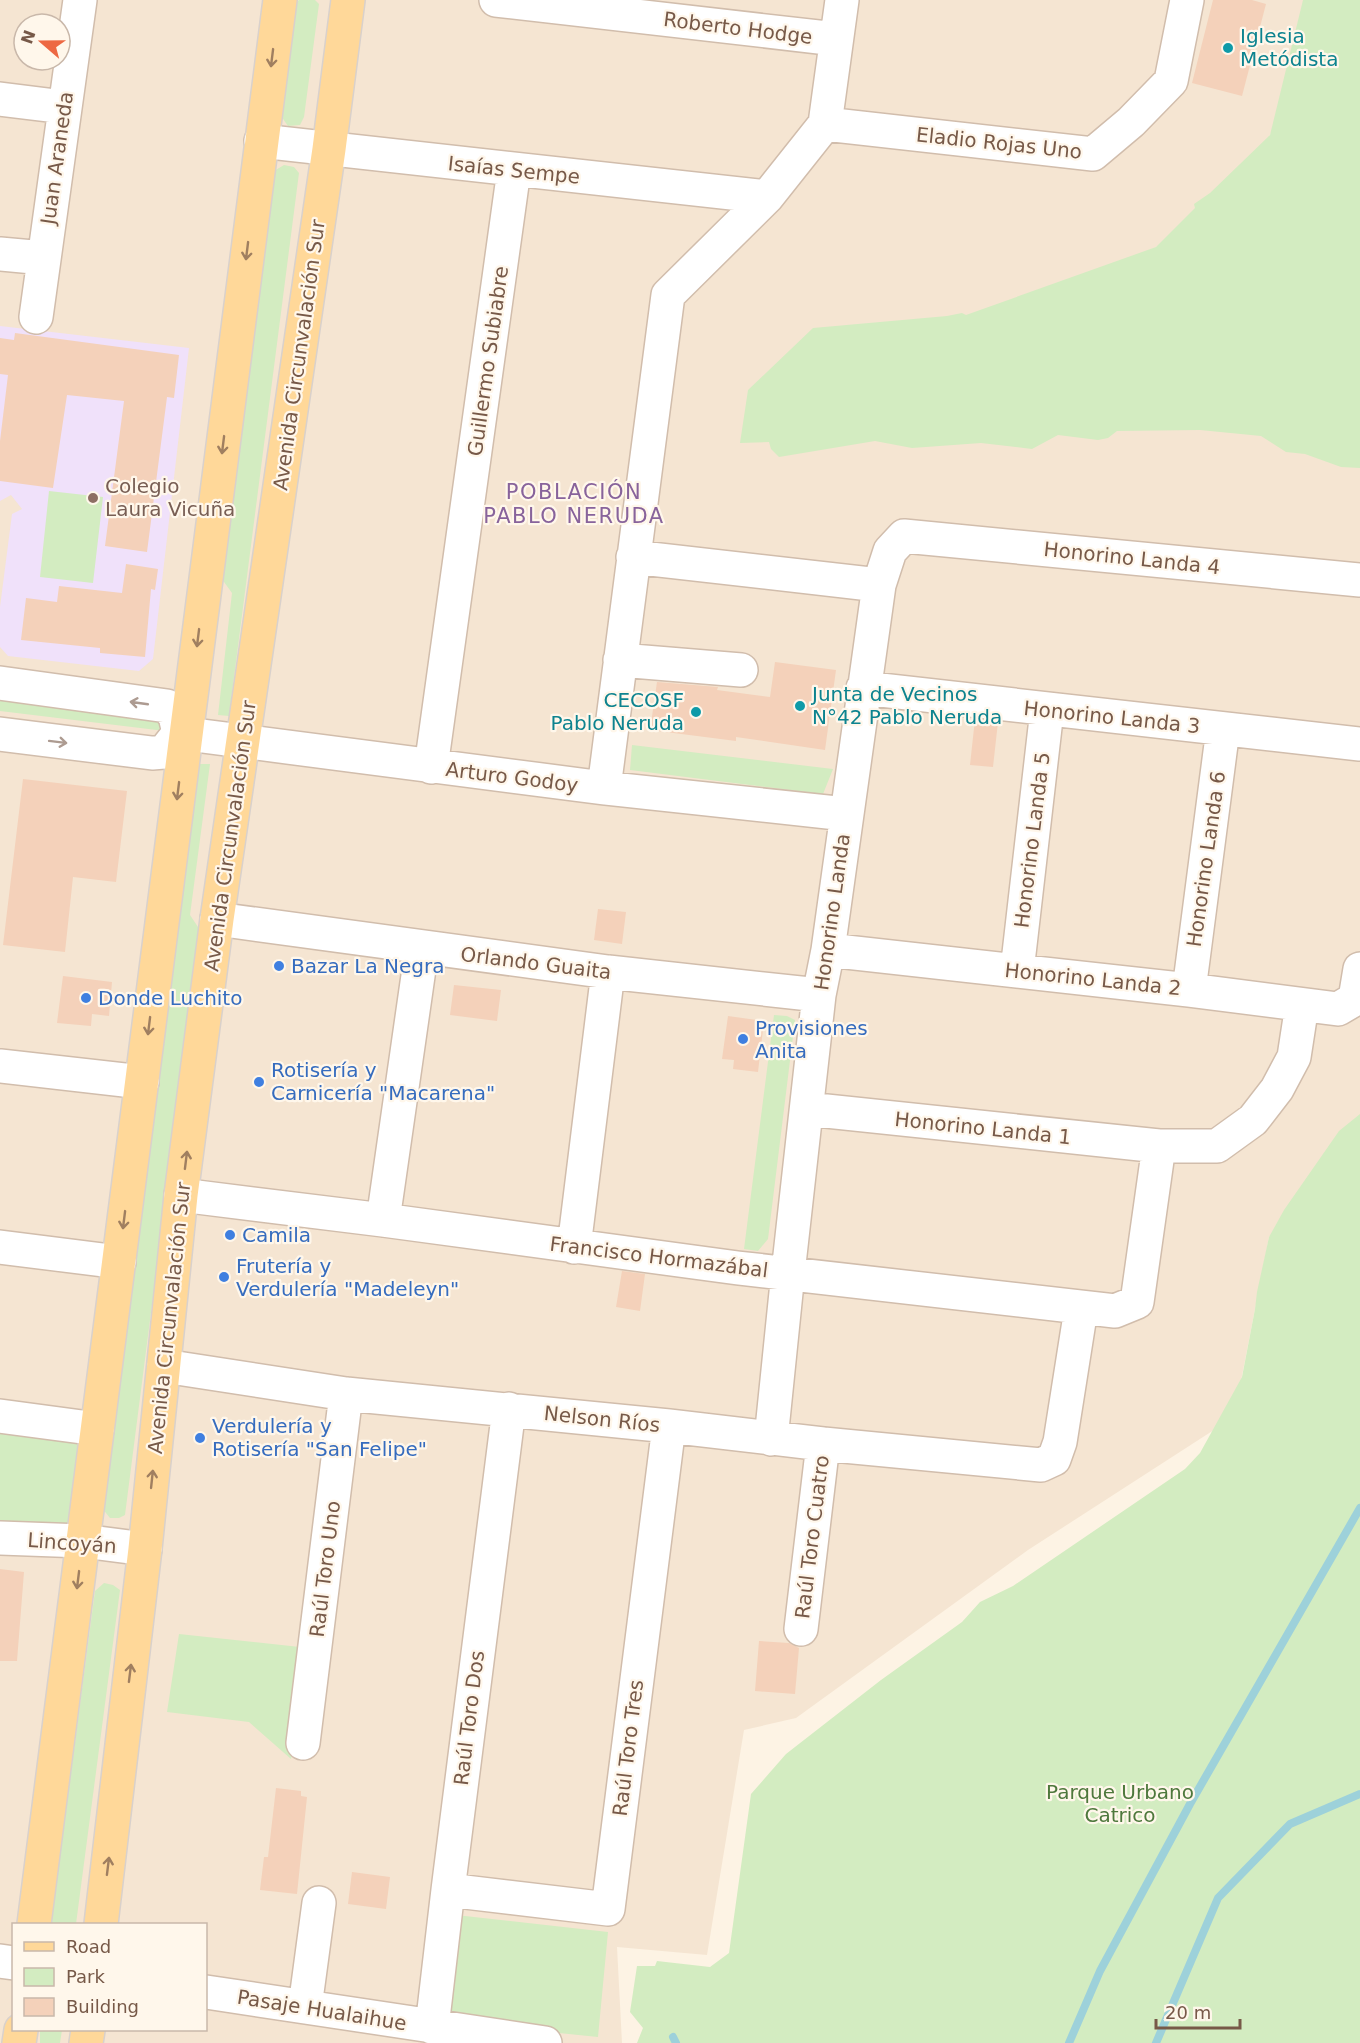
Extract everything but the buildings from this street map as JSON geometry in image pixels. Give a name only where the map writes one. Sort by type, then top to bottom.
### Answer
[{"type":"main road","points":[[34,1923],[142,1082],[183,733],[279,0]]},
{"type":"main road","name":"Avenida Circunvalación Sur","points":[[101,1923],[145,1549],[181,1195],[217,919],[329,149],[348,0]]},
{"type":"street","name":"Juan Araneda","points":[[36,317],[80,0]]},
{"type":"street","name":"Roberto Hodge","points":[[496,0],[836,39]]},
{"type":"street","points":[[604,788],[668,296],[767,197],[825,124],[842,0]]},
{"type":"street","name":"Eladio Rojas Uno","points":[[825,124],[1094,154],[1131,122],[1171,81],[1188,0]]},
{"type":"street","points":[[0,99],[64,106]]},
{"type":"street","name":"Isaías Sempe","points":[[261,141],[767,197]]},
{"type":"street","name":"Guillermo Subiabre","points":[[431,767],[514,170]]},
{"type":"street","points":[[0,254],[44,258]]},
{"type":"street","name":"Honorino Landa 4","points":[[904,536],[1360,580]]},
{"type":"street","name":"Honorino Landa","points":[[771,1439],[819,995],[828,950],[863,688],[879,585],[890,551],[904,536]]},
{"type":"street","points":[[633,557],[879,585]]},
{"type":"street","points":[[620,660],[741,670]]},
{"type":"street","points":[[0,683],[167,706],[183,733],[164,752],[152,753],[0,734]]},
{"type":"street","name":"Honorino Landa 3","points":[[863,688],[1360,744]]},
{"type":"street","name":"Honorino Landa 5","points":[[1017,970],[1047,710]]},
{"type":"street","name":"Honorino Landa 6","points":[[1189,990],[1224,729]]},
{"type":"street","name":"Arturo Godoy","points":[[183,733],[431,767],[846,814]]},
{"type":"street","name":"Orlando Guaita","points":[[217,919],[608,972],[819,995]]},
{"type":"street","points":[[383,1220],[422,948]]},
{"type":"street","name":"Honorino Landa 2","points":[[828,950],[1017,970],[1338,1009],[1358,984]]},
{"type":"street","points":[[574,1247],[608,972]]},
{"type":"street","name":"Honorino Landa 1","points":[[807,1109],[1159,1146],[1217,1146],[1253,1120],[1277,1089],[1294,1057],[1302,1005]]},
{"type":"street","points":[[0,1066],[142,1082]]},
{"type":"street","name":"Francisco Hormazábal","points":[[181,1195],[738,1268],[1081,1309],[1115,1311],[1137,1302],[1159,1146]]},
{"type":"street","points":[[0,1247],[119,1262]]},
{"type":"street","name":"Nelson Ríos","points":[[164,1366],[346,1394],[1041,1465],[1054,1459],[1060,1442],[1081,1309]]},
{"type":"street","name":"Raúl Toro Uno","points":[[303,1743],[346,1394]]},
{"type":"street","name":"Raúl Toro Dos","points":[[432,2027],[508,1409]]},
{"type":"street","points":[[0,1416],[97,1429]]},
{"type":"street","name":"Raúl Toro Tres","points":[[448,1890],[608,1910],[669,1426]]},
{"type":"street","name":"Raúl Toro Cuatro","points":[[801,1629],[823,1444]]},
{"type":"street","name":"Lincoyán","points":[[0,1538],[83,1541],[145,1549]]},
{"type":"street","points":[[305,2007],[319,1903]]},
{"type":"street","name":"Pasaje Hualaihue","points":[[207,1992],[545,2043]]},
{"type":"shaded area","points":[[0,0],[1327,0],[1270,135],[1234,200],[889,408],[1360,435],[1360,1130],[1269,1237],[1234,1417],[1028,1550],[796,1718],[744,1730],[707,1955],[617,1947],[622,2043],[0,2043]]},
{"type":"shaded area","name":"Colegio Laura Vicuña","points":[[0,326],[189,348],[153,659],[139,671],[8,656],[0,647],[0,607],[12,514],[22,509],[11,495],[0,501]]},
{"type":"green space","points":[[299,0],[315,0],[319,4],[304,117],[300,125],[288,126],[281,116],[294,5]]},
{"type":"green space","points":[[1303,0],[1360,0],[1360,468],[1341,467],[1305,454],[1286,452],[1261,436],[1200,430],[1117,431],[1108,438],[1098,440],[1058,435],[1032,449],[981,443],[912,448],[875,441],[779,457],[771,449],[769,442],[740,443],[748,390],[813,328],[962,313],[966,315],[1156,247],[1195,208],[1194,204],[1210,193],[1270,135]]},
{"type":"green space","points":[[284,165],[294,167],[299,173],[229,716],[218,715],[232,593],[219,575],[274,171]]},
{"type":"green space","points":[[49,491],[103,497],[93,583],[40,577]]},
{"type":"green space","points":[[0,700],[167,721],[165,731],[0,711]]},
{"type":"green space","points":[[632,745],[833,769],[823,794],[630,770]]},
{"type":"green space","points":[[199,764],[210,764],[190,915],[200,930],[125,1515],[110,1518],[102,1508]]},
{"type":"green space","points":[[774,1015],[787,1016],[795,1020],[768,1239],[758,1251],[744,1249]]},
{"type":"green space","name":"Parque Urbano Catrico","points":[[1360,1114],[1360,2043],[637,2043],[643,2028],[630,2012],[637,1966],[655,1966],[657,1961],[710,1967],[729,1953],[751,1794],[786,1754],[881,1680],[962,1622],[980,1602],[1013,1586],[1185,1469],[1200,1453],[1242,1377],[1269,1237],[1284,1210],[1339,1131]]},
{"type":"green space","points":[[0,1430],[80,1440],[70,1533],[0,1528]]},
{"type":"green space","points":[[104,1583],[120,1590],[76,1923],[51,1923],[95,1591]]},
{"type":"green space","points":[[179,1634],[309,1648],[291,1759],[249,1722],[167,1712]]},
{"type":"green space","points":[[456,1915],[608,1932],[598,2037],[461,2023],[446,2007]]},
{"type":"green space","points":[[40,2031],[62,2031],[60,2043],[40,2043]]},
{"type":"waterway","points":[[1069,2043],[1100,1971],[1190,1804],[1360,1508]]},
{"type":"waterway","points":[[1156,2043],[1218,1898],[1290,1824],[1360,1794]]},
{"type":"waterway","points":[[673,2037],[676,2043]]},
{"type":"place","name":"Iglesia Metódista","points":[[1228,48]]},
{"type":"place","name":"Colegio Laura Vicuña","points":[[93,498]]},
{"type":"place","name":"Junta de Vecinos N°42 Pablo Neruda","points":[[800,706]]},
{"type":"place","name":"CECOSF Pablo Neruda","points":[[696,712]]},
{"type":"place","name":"Bazar La Negra","points":[[279,966]]},
{"type":"place","name":"Donde Luchito","points":[[86,998]]},
{"type":"place","name":"Provisiones Anita","points":[[743,1039]]},
{"type":"place","name":"Rotisería y Carnicería \"Macarena\"","points":[[259,1082]]},
{"type":"place","name":"Camila","points":[[230,1235]]},
{"type":"place","name":"Frutería y Verdulería \"Madeleyn\"","points":[[224,1277]]},
{"type":"place","name":"Verdulería y Rotisería \"San Felipe\"","points":[[200,1438]]},
{"type":"district","name":"POBLACIÓN PABLO NERUDA","points":[[574,504]]}]
